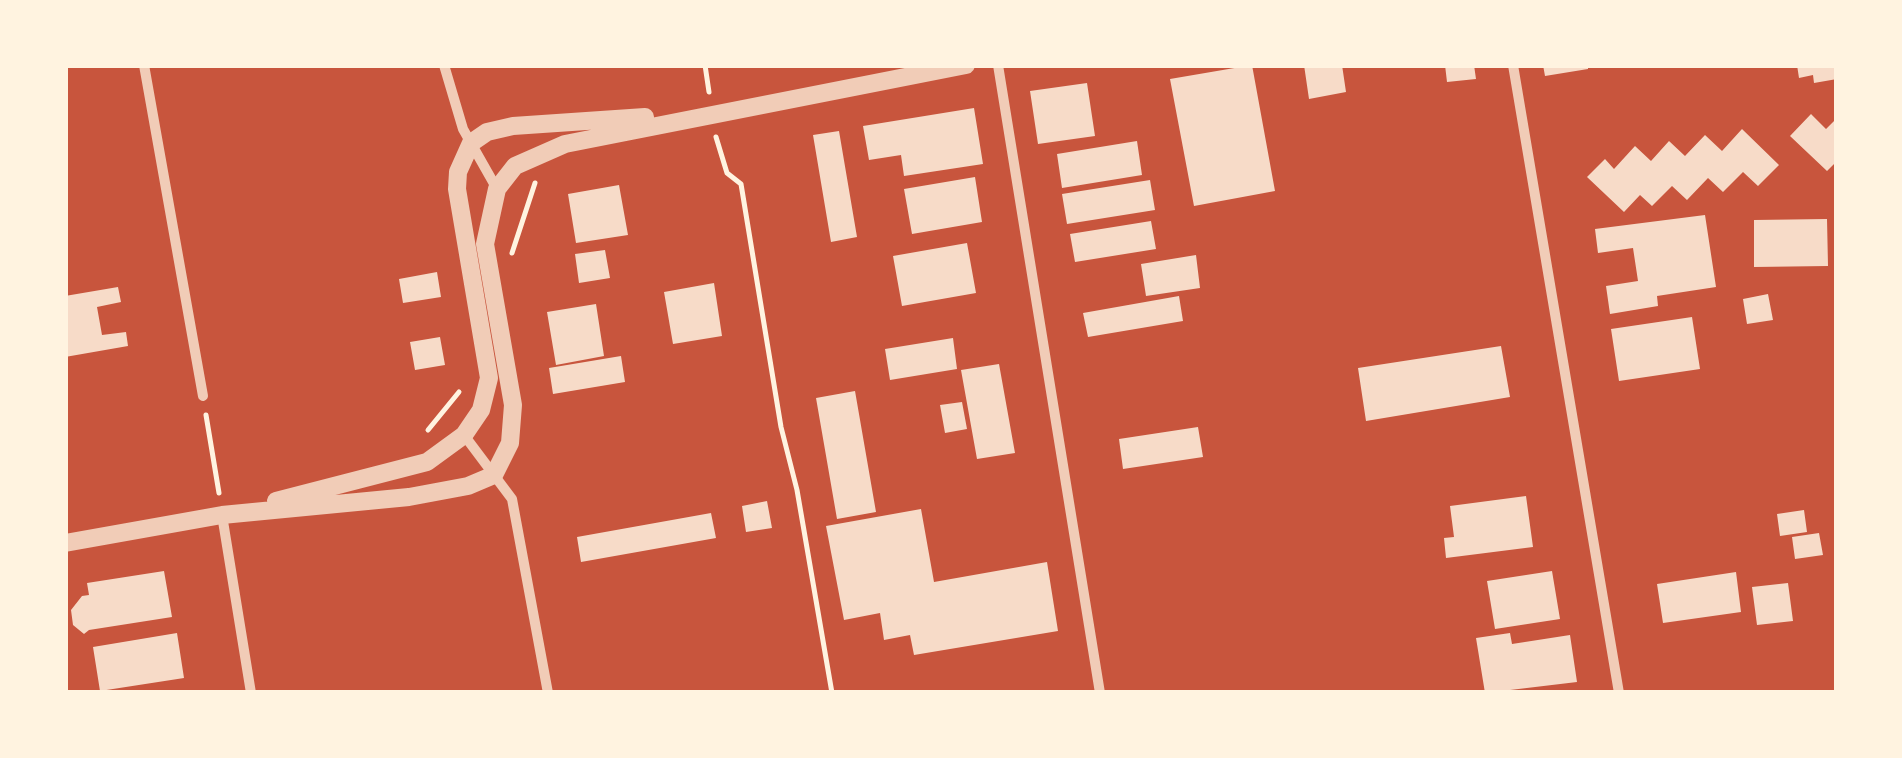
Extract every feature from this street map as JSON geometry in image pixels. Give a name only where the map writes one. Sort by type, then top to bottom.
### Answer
[{"type":"street","points":[[144,65],[204,396]]},
{"type":"street","points":[[444,65],[451,101],[497,189]]},
{"type":"street","points":[[65,543],[222,516],[409,498],[468,486],[494,475],[510,443],[512,406],[485,244],[497,189],[515,166],[543,150],[713,112],[966,65]]},
{"type":"street","points":[[998,65],[1100,693]]},
{"type":"street","points":[[1513,65],[1620,693]]},
{"type":"street","points":[[222,516],[427,462],[464,435],[482,410],[489,378],[457,189],[458,172],[471,143],[487,132],[513,126],[713,112]]},
{"type":"street","points":[[464,435],[514,509],[548,693]]},
{"type":"street","points":[[222,516],[251,693]]},
{"type":"path","points":[[704,65],[706,77]]},
{"type":"path","points":[[717,140],[726,174],[741,184],[772,350],[781,428],[797,490],[832,693]]},
{"type":"path","points":[[508,266],[527,198],[540,174]]},
{"type":"path","points":[[394,470],[464,387]]},
{"type":"path","points":[[204,396],[222,516]]},
{"type":"building","points":[[1252,65],[1275,191],[1194,206],[1170,79]]},
{"type":"building","points":[[1304,65],[1342,65],[1346,92],[1309,99]]},
{"type":"building","points":[[1445,65],[1474,65],[1476,79],[1447,82]]},
{"type":"building","points":[[1543,65],[1588,65],[1588,69],[1545,76]]},
{"type":"building","points":[[1797,65],[1837,65],[1837,79],[1814,83],[1813,75],[1799,78]]},
{"type":"building","points":[[1087,83],[1095,136],[1038,144],[1030,91]]},
{"type":"building","points":[[974,108],[983,164],[904,176],[901,155],[869,160],[863,126]]},
{"type":"building","points":[[1811,114],[1826,129],[1837,118],[1837,161],[1827,171],[1790,136]]},
{"type":"building","points":[[1742,129],[1779,165],[1758,186],[1743,172],[1723,192],[1708,178],[1687,200],[1672,186],[1652,206],[1640,195],[1624,212],[1587,177],[1605,159],[1614,169],[1635,146],[1651,161],[1669,141],[1685,156],[1705,135],[1722,151]]},
{"type":"building","points":[[839,131],[857,237],[831,242],[813,135]]},
{"type":"building","points":[[1137,141],[1142,175],[1062,188],[1057,154]]},
{"type":"building","points":[[975,177],[982,222],[912,234],[904,189]]},
{"type":"building","points":[[1150,180],[1155,210],[1067,224],[1062,194]]},
{"type":"building","points":[[619,185],[628,235],[576,243],[568,194]]},
{"type":"building","points":[[1705,215],[1716,287],[1657,296],[1658,306],[1610,314],[1606,286],[1638,281],[1633,248],[1598,253],[1595,229]]},
{"type":"building","points":[[1827,219],[1828,266],[1754,267],[1754,220]]},
{"type":"building","points":[[1151,221],[1156,249],[1075,262],[1070,234]]},
{"type":"building","points":[[967,243],[976,293],[902,306],[893,256]]},
{"type":"building","points":[[605,250],[610,278],[579,283],[575,254]]},
{"type":"building","points":[[1196,255],[1200,288],[1146,296],[1141,264]]},
{"type":"building","points":[[437,272],[441,297],[403,303],[399,279]]},
{"type":"building","points":[[714,283],[722,336],[673,344],[664,292]]},
{"type":"building","points":[[118,287],[121,302],[97,307],[102,335],[126,332],[128,346],[65,357],[65,296]]},
{"type":"building","points":[[1768,294],[1773,320],[1747,324],[1743,299]]},
{"type":"building","points":[[1179,296],[1183,321],[1088,337],[1083,313]]},
{"type":"building","points":[[596,304],[604,356],[556,365],[547,312]]},
{"type":"building","points":[[1692,317],[1700,369],[1619,381],[1611,329]]},
{"type":"building","points":[[440,337],[445,365],[415,370],[410,342]]},
{"type":"building","points":[[953,338],[957,369],[890,380],[885,349]]},
{"type":"building","points":[[1501,346],[1510,397],[1366,421],[1358,368]]},
{"type":"building","points":[[621,356],[625,382],[553,394],[549,368]]},
{"type":"building","points":[[999,364],[1015,453],[977,459],[961,370]]},
{"type":"building","points":[[855,391],[876,512],[837,519],[816,398]]},
{"type":"building","points":[[962,402],[967,429],[945,433],[940,405]]},
{"type":"building","points":[[1198,427],[1203,457],[1123,469],[1119,439]]},
{"type":"building","points":[[1526,496],[1533,547],[1446,558],[1444,538],[1454,537],[1450,506]]},
{"type":"building","points":[[767,501],[772,528],[746,532],[742,506]]},
{"type":"building","points":[[921,509],[934,582],[1047,562],[1058,631],[914,655],[910,635],[884,640],[880,613],[844,620],[826,526]]},
{"type":"building","points":[[1804,510],[1807,532],[1780,536],[1777,514]]},
{"type":"building","points":[[711,513],[716,538],[581,562],[577,537]]},
{"type":"building","points":[[1819,533],[1823,555],[1795,559],[1792,537]]},
{"type":"building","points":[[164,571],[172,617],[84,634],[73,625],[71,610],[82,596],[89,595],[87,583]]},
{"type":"building","points":[[1552,571],[1560,619],[1495,629],[1487,581]]},
{"type":"building","points":[[1736,572],[1741,612],[1663,623],[1657,584]]},
{"type":"building","points":[[1788,583],[1793,621],[1757,625],[1752,587]]},
{"type":"building","points":[[177,633],[184,678],[100,691],[93,647]]},
{"type":"building","points":[[1510,633],[1512,644],[1570,635],[1577,682],[1485,693],[1476,638]]}]
